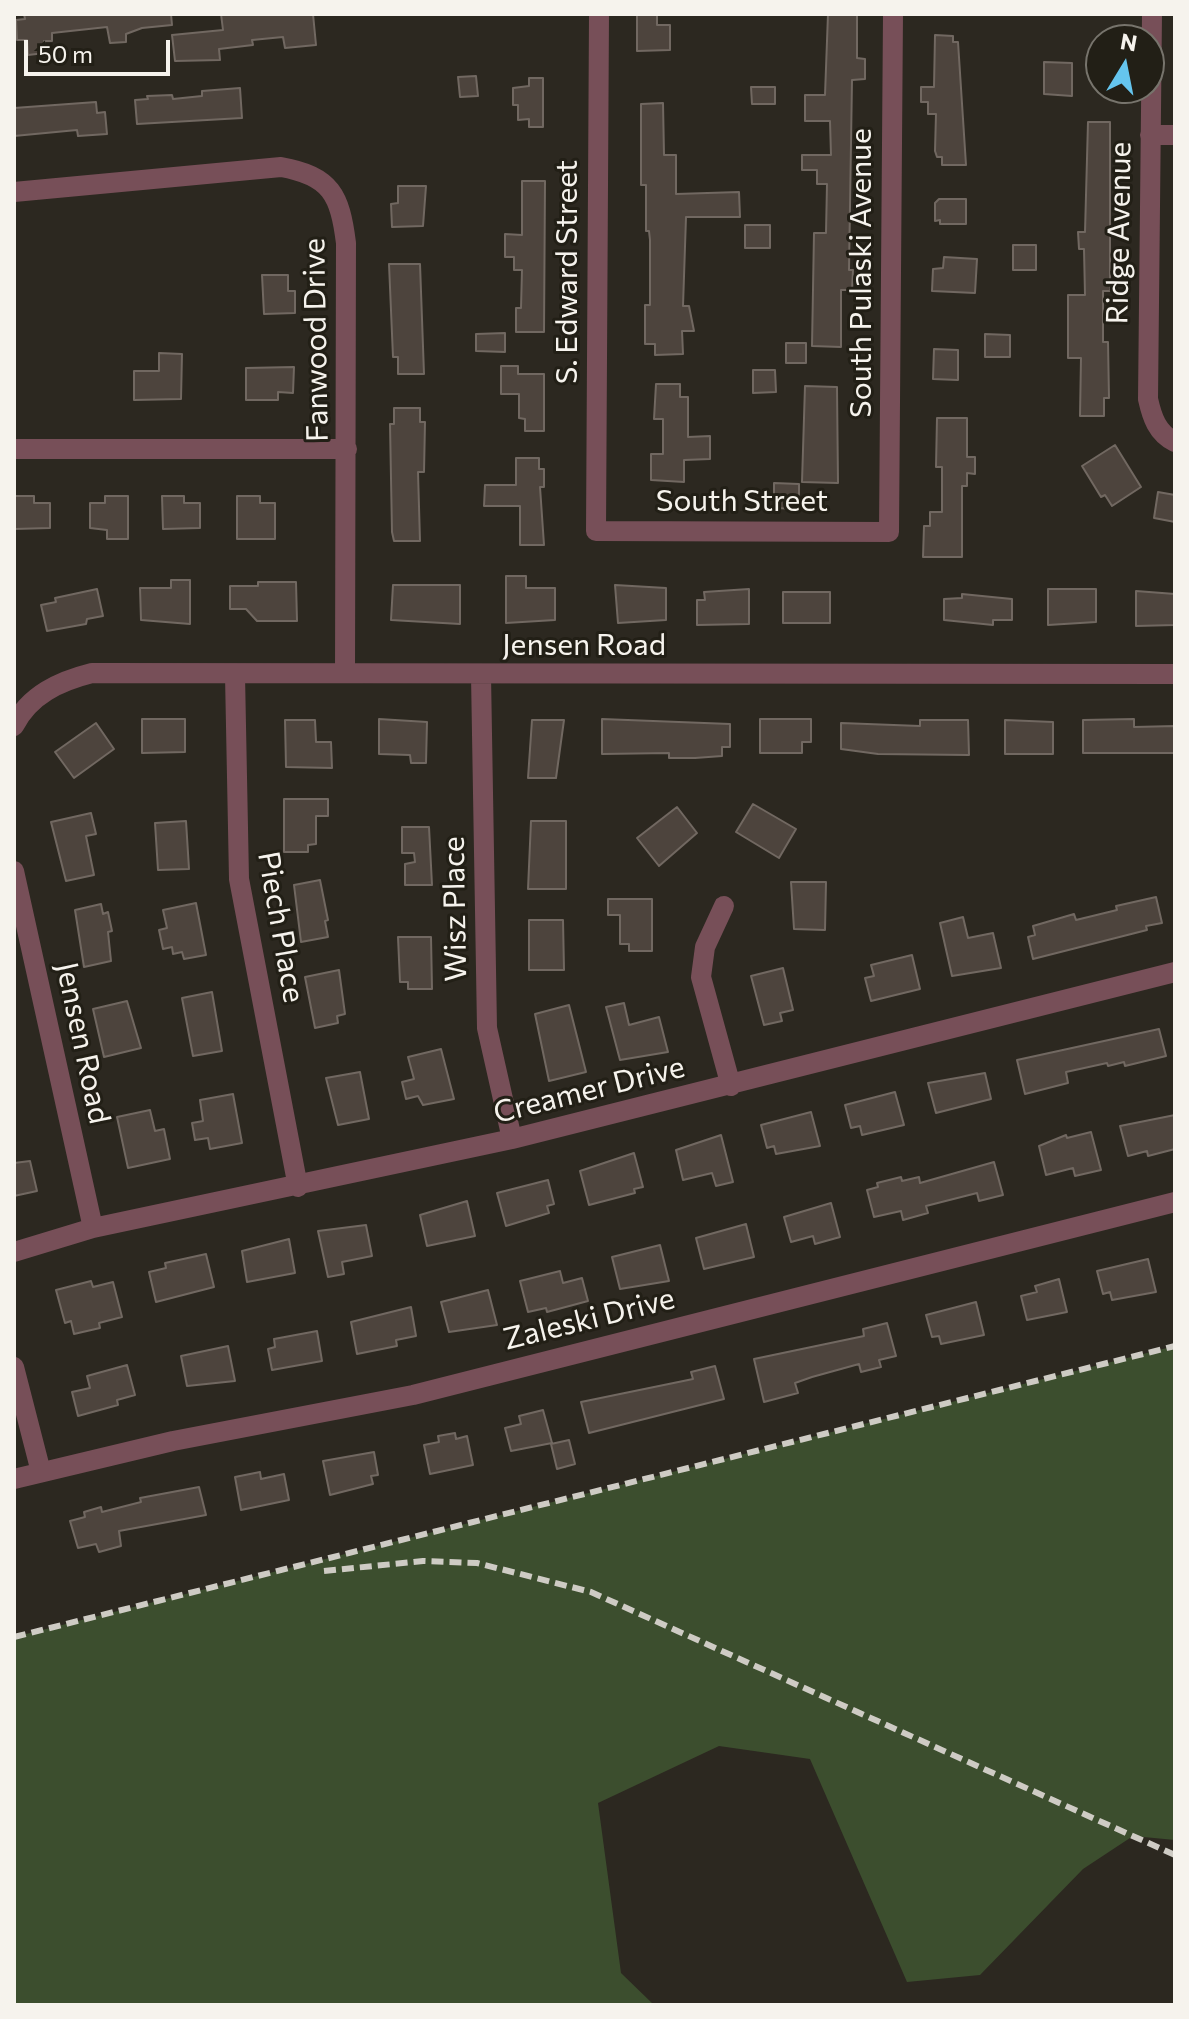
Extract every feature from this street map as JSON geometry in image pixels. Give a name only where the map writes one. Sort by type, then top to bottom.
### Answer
[{"type":"street","name":"S. Edward Street","points":[[596,531],[599,14]]},
{"type":"street","name":"South Pulaski Avenue","points":[[889,532],[893,14]]},
{"type":"street","name":"Ridge Avenue","points":[[1152,14],[1148,399],[1152,420],[1166,438],[1175,442]]},
{"type":"street","points":[[1150,135],[1175,135]]},
{"type":"street","name":"Fanwood Drive","points":[[14,192],[281,167],[306,172],[330,188],[342,209],[346,243],[345,673]]},
{"type":"street","points":[[14,449],[347,449]]},
{"type":"street","name":"South Street","points":[[596,531],[889,532]]},
{"type":"street","name":"Jensen Road","points":[[14,726],[44,690],[65,680],[92,673],[1175,674]]},
{"type":"street","name":"Piech Place","points":[[235,675],[239,879],[298,1187]]},
{"type":"street","name":"Wisz Place","points":[[481,675],[487,1028],[512,1139]]},
{"type":"street","name":"Jensen Road","points":[[14,871],[93,1228]]},
{"type":"street","points":[[724,906],[705,947],[701,977],[731,1086]]},
{"type":"street","name":"Creamer Drive","points":[[14,1252],[93,1228],[298,1187],[512,1139],[1175,972]]},
{"type":"street","name":"Zaleski Drive","points":[[14,1479],[173,1441],[413,1395],[1175,1202]]},
{"type":"street","points":[[14,1367],[41,1472]]},
{"type":"green space","points":[[1175,1346],[1175,1840],[1133,1836],[1083,1869],[980,1975],[907,1982],[810,1759],[719,1746],[598,1803],[621,1973],[654,2005],[14,2005],[14,1637]]},
{"type":"building","points":[[24,14],[171,14],[172,25],[142,28],[126,34],[126,42],[110,43],[107,27],[52,33],[52,41],[44,41],[45,53],[28,55],[27,40],[17,40],[16,20],[25,19]]},
{"type":"building","points":[[221,14],[313,14],[316,45],[285,48],[283,37],[252,40],[253,45],[219,49],[220,60],[175,61],[172,35],[223,30]]},
{"type":"building","points":[[637,14],[657,14],[657,25],[670,25],[670,50],[637,51]]},
{"type":"building","points":[[828,14],[857,14],[857,58],[865,59],[865,79],[852,80],[849,270],[853,270],[852,290],[841,290],[841,347],[812,346],[814,233],[826,233],[827,184],[817,184],[817,170],[802,170],[802,155],[831,155],[830,121],[805,121],[805,95],[825,95]]},
{"type":"building","points":[[935,35],[953,36],[953,42],[958,42],[966,165],[942,165],[942,157],[937,157],[935,151],[936,114],[928,114],[928,102],[921,102],[921,87],[934,87]]},
{"type":"building","points":[[1044,62],[1072,63],[1072,96],[1044,94]]},
{"type":"building","points":[[476,76],[478,96],[460,97],[458,77]]},
{"type":"building","points":[[529,78],[543,78],[543,127],[529,127],[529,119],[518,120],[518,105],[513,105],[513,88],[529,86]]},
{"type":"building","points":[[751,87],[775,87],[775,104],[752,104]]},
{"type":"building","points":[[240,88],[242,118],[137,124],[135,100],[148,99],[147,96],[172,95],[173,99],[202,96],[202,91]]},
{"type":"building","points":[[96,102],[97,113],[105,112],[107,134],[78,136],[77,130],[14,136],[14,108]]},
{"type":"building","points":[[663,103],[664,155],[676,155],[676,194],[739,192],[740,217],[686,217],[683,306],[689,306],[694,331],[682,331],[683,354],[655,355],[655,344],[645,344],[645,305],[650,305],[650,240],[649,231],[646,231],[646,185],[641,185],[641,104]]},
{"type":"building","points":[[1088,122],[1110,122],[1110,291],[1103,291],[1103,342],[1108,342],[1109,398],[1104,398],[1104,416],[1080,416],[1081,358],[1068,358],[1068,295],[1085,295],[1084,249],[1079,249],[1078,232],[1085,232]]},
{"type":"building","points":[[522,181],[545,181],[544,332],[516,332],[516,308],[521,308],[522,270],[514,270],[514,257],[505,257],[505,234],[522,235]]},
{"type":"building","points":[[398,186],[426,186],[423,226],[392,227],[391,204],[398,203]]},
{"type":"building","points":[[939,199],[966,199],[966,224],[940,224],[940,220],[935,221],[935,203]]},
{"type":"building","points":[[745,225],[770,225],[770,248],[745,248]]},
{"type":"building","points":[[1013,245],[1036,245],[1036,270],[1013,270]]},
{"type":"building","points":[[944,257],[977,259],[975,293],[932,291],[933,269],[943,268]]},
{"type":"building","points":[[389,264],[420,264],[424,374],[398,374],[398,357],[393,357]]},
{"type":"building","points":[[262,275],[288,275],[288,291],[295,291],[295,313],[264,314]]},
{"type":"building","points":[[505,333],[505,352],[476,351],[476,334]]},
{"type":"building","points":[[985,334],[1010,335],[1010,357],[985,357]]},
{"type":"building","points":[[786,343],[806,343],[806,363],[786,363]]},
{"type":"building","points":[[934,349],[958,350],[958,380],[933,379]]},
{"type":"building","points":[[159,353],[182,354],[181,399],[134,400],[134,371],[159,371]]},
{"type":"building","points":[[501,366],[518,366],[518,374],[544,374],[544,431],[525,431],[525,419],[519,418],[519,394],[501,394]]},
{"type":"building","points":[[294,367],[293,393],[278,392],[278,400],[246,400],[246,368]]},
{"type":"building","points":[[753,370],[775,370],[776,392],[753,393]]},
{"type":"building","points":[[656,384],[680,384],[680,397],[688,397],[688,437],[710,436],[710,459],[684,460],[684,482],[651,480],[651,454],[663,454],[663,419],[654,419]]},
{"type":"building","points":[[805,386],[837,387],[838,483],[802,482]]},
{"type":"building","points":[[394,408],[420,408],[420,422],[425,422],[424,472],[418,472],[420,541],[394,541],[392,532],[390,424],[394,424]]},
{"type":"building","points":[[937,418],[967,418],[967,457],[975,457],[975,474],[967,473],[967,486],[962,486],[962,557],[923,557],[924,526],[930,526],[930,512],[942,512],[942,467],[936,467]]},
{"type":"building","points":[[1115,445],[1141,487],[1112,506],[1105,495],[1101,497],[1082,466]]},
{"type":"building","points":[[516,458],[539,458],[539,469],[544,469],[544,487],[540,487],[544,545],[520,545],[520,506],[484,506],[485,485],[516,485]]},
{"type":"building","points":[[774,483],[799,484],[799,509],[774,508]]},
{"type":"building","points":[[1158,492],[1175,495],[1175,522],[1154,518]]},
{"type":"building","points":[[14,496],[34,496],[34,503],[50,503],[50,528],[14,529]]},
{"type":"building","points":[[105,496],[128,496],[128,539],[107,539],[107,530],[90,528],[90,503],[105,503]]},
{"type":"building","points":[[162,496],[184,496],[184,503],[200,503],[200,528],[163,529]]},
{"type":"building","points":[[237,496],[260,496],[260,503],[275,503],[275,539],[237,539]]},
{"type":"building","points":[[506,576],[526,576],[526,588],[555,588],[555,620],[506,623]]},
{"type":"building","points":[[171,580],[190,580],[190,624],[141,620],[140,588],[171,588]]},
{"type":"building","points":[[258,582],[296,582],[297,621],[257,621],[246,609],[230,609],[230,586],[258,586]]},
{"type":"building","points":[[393,585],[460,585],[460,624],[391,620]]},
{"type":"building","points":[[615,585],[666,588],[666,620],[618,623]]},
{"type":"building","points":[[97,589],[103,616],[87,619],[86,624],[47,631],[41,605],[56,602],[55,598]]},
{"type":"building","points":[[749,589],[749,624],[697,625],[697,600],[705,600],[704,592]]},
{"type":"building","points":[[1048,589],[1096,589],[1096,622],[1048,625]]},
{"type":"building","points":[[1136,591],[1175,594],[1175,625],[1136,626]]},
{"type":"building","points":[[783,592],[830,592],[830,623],[783,623]]},
{"type":"building","points":[[962,594],[1012,599],[1012,620],[993,620],[993,625],[944,620],[944,599],[962,598]]},
{"type":"building","points":[[142,719],[185,719],[185,752],[142,753]]},
{"type":"building","points":[[379,719],[427,722],[426,763],[411,763],[410,755],[379,754]]},
{"type":"building","points":[[602,719],[730,724],[730,747],[722,747],[722,756],[695,758],[669,758],[669,753],[602,754]]},
{"type":"building","points":[[760,719],[811,719],[811,742],[802,742],[802,753],[760,753]]},
{"type":"building","points":[[1134,719],[1134,727],[1175,726],[1175,753],[1083,753],[1083,720]]},
{"type":"building","points":[[285,720],[315,720],[316,742],[331,742],[332,768],[286,767]]},
{"type":"building","points":[[532,720],[564,720],[556,778],[528,778]]},
{"type":"building","points":[[920,720],[968,720],[969,755],[878,754],[841,749],[841,723],[920,726]]},
{"type":"building","points":[[1005,720],[1053,722],[1053,754],[1005,754]]},
{"type":"building","points":[[96,723],[114,749],[74,778],[55,752]]},
{"type":"building","points":[[284,799],[328,799],[328,816],[316,816],[316,844],[308,845],[308,852],[284,852]]},
{"type":"building","points":[[753,804],[796,829],[779,858],[736,832]]},
{"type":"building","points":[[677,807],[697,833],[659,866],[637,838]]},
{"type":"building","points":[[91,813],[96,834],[86,836],[94,875],[66,881],[51,822]]},
{"type":"building","points":[[186,821],[189,869],[158,870],[155,823]]},
{"type":"building","points":[[531,821],[566,821],[566,889],[528,889]]},
{"type":"building","points":[[402,827],[429,827],[432,885],[405,885],[405,864],[415,862],[414,853],[402,853]]},
{"type":"building","points":[[320,880],[328,937],[301,942],[294,885]]},
{"type":"building","points":[[791,882],[826,882],[825,930],[794,929]]},
{"type":"building","points":[[1156,897],[1162,923],[1146,926],[1147,930],[1033,959],[1028,937],[1035,935],[1033,926],[1074,914],[1076,920],[1117,910],[1116,906]]},
{"type":"building","points":[[608,899],[652,899],[652,951],[629,951],[629,944],[620,944],[620,915],[608,915]]},
{"type":"building","points":[[196,903],[206,955],[184,959],[182,952],[173,954],[172,947],[163,949],[159,930],[167,928],[163,910]]},
{"type":"building","points":[[101,904],[103,914],[108,912],[112,931],[108,932],[111,961],[84,967],[75,910]]},
{"type":"building","points":[[963,917],[968,938],[993,933],[1001,968],[952,976],[940,923]]},
{"type":"building","points":[[529,920],[563,920],[564,970],[529,970]]},
{"type":"building","points":[[398,937],[431,937],[432,989],[408,989],[408,982],[400,982]]},
{"type":"building","points":[[912,955],[920,989],[871,1001],[865,978],[874,976],[871,965]]},
{"type":"building","points":[[783,968],[793,1010],[780,1013],[782,1021],[764,1025],[751,976]]},
{"type":"building","points":[[339,970],[345,1014],[337,1016],[338,1023],[315,1028],[305,977]]},
{"type":"building","points":[[212,992],[222,1051],[193,1056],[182,998]]},
{"type":"building","points":[[127,1001],[141,1048],[104,1057],[93,1009]]},
{"type":"building","points":[[624,1003],[629,1025],[659,1017],[668,1052],[620,1060],[606,1007]]},
{"type":"building","points":[[569,1005],[586,1072],[549,1081],[535,1014]]},
{"type":"building","points":[[1159,1029],[1166,1056],[1125,1066],[1124,1062],[1108,1066],[1107,1063],[1066,1072],[1068,1083],[1025,1094],[1017,1060]]},
{"type":"building","points":[[441,1049],[454,1099],[423,1105],[418,1096],[406,1099],[402,1082],[414,1079],[408,1057]]},
{"type":"building","points":[[360,1072],[369,1119],[338,1125],[326,1078]]},
{"type":"building","points":[[985,1073],[991,1099],[936,1113],[928,1083]]},
{"type":"building","points":[[895,1092],[904,1125],[862,1135],[860,1126],[851,1128],[845,1105]]},
{"type":"building","points":[[233,1094],[242,1143],[210,1149],[208,1138],[195,1140],[192,1123],[203,1121],[200,1100]]},
{"type":"building","points":[[150,1110],[155,1131],[164,1129],[170,1159],[128,1168],[117,1117]]},
{"type":"building","points":[[811,1112],[820,1146],[776,1154],[774,1146],[767,1148],[761,1125]]},
{"type":"building","points":[[1175,1115],[1175,1149],[1148,1156],[1147,1151],[1128,1156],[1120,1126]]},
{"type":"building","points":[[1091,1132],[1101,1170],[1075,1176],[1073,1168],[1046,1175],[1039,1146],[1066,1135],[1067,1138]]},
{"type":"building","points":[[721,1135],[733,1182],[716,1186],[712,1173],[683,1180],[676,1150]]},
{"type":"building","points":[[634,1153],[643,1187],[634,1189],[635,1193],[589,1205],[580,1171]]},
{"type":"building","points":[[30,1161],[37,1191],[14,1196],[14,1163]]},
{"type":"building","points":[[994,1162],[1003,1195],[979,1201],[977,1193],[926,1206],[928,1213],[903,1220],[901,1211],[874,1217],[867,1190],[878,1187],[877,1183],[901,1177],[902,1181],[919,1177],[920,1183]]},
{"type":"building","points":[[548,1180],[554,1204],[547,1206],[549,1213],[506,1226],[497,1193]]},
{"type":"building","points":[[467,1201],[475,1236],[427,1246],[420,1215]]},
{"type":"building","points":[[831,1203],[840,1237],[815,1244],[813,1236],[791,1242],[784,1217]]},
{"type":"building","points":[[746,1224],[754,1257],[704,1269],[696,1238]]},
{"type":"building","points":[[366,1225],[372,1256],[342,1262],[344,1274],[328,1277],[318,1231]]},
{"type":"building","points":[[289,1239],[295,1273],[247,1282],[242,1251]]},
{"type":"building","points":[[660,1245],[669,1281],[620,1289],[612,1257]]},
{"type":"building","points":[[206,1254],[214,1287],[156,1302],[149,1272],[166,1268],[165,1263]]},
{"type":"building","points":[[1148,1259],[1156,1292],[1112,1300],[1110,1292],[1103,1294],[1097,1271]]},
{"type":"building","points":[[560,1271],[563,1283],[582,1278],[588,1301],[547,1312],[546,1308],[528,1312],[520,1281]]},
{"type":"building","points":[[1059,1279],[1067,1312],[1027,1320],[1021,1296],[1037,1292],[1035,1286]]},
{"type":"building","points":[[91,1281],[93,1287],[113,1282],[122,1317],[99,1323],[100,1328],[74,1334],[71,1321],[65,1323],[56,1290]]},
{"type":"building","points":[[488,1290],[497,1325],[449,1332],[441,1302]]},
{"type":"building","points":[[976,1302],[984,1335],[941,1344],[939,1336],[932,1337],[926,1315]]},
{"type":"building","points":[[411,1307],[416,1336],[396,1340],[397,1346],[357,1354],[351,1322]]},
{"type":"building","points":[[887,1323],[896,1356],[879,1360],[881,1367],[861,1372],[859,1364],[812,1377],[795,1383],[798,1393],[764,1402],[754,1359],[864,1336],[863,1329]]},
{"type":"building","points":[[317,1331],[322,1361],[272,1370],[268,1349],[275,1347],[274,1339]]},
{"type":"building","points":[[228,1346],[235,1381],[187,1386],[181,1356]]},
{"type":"building","points":[[127,1365],[135,1395],[117,1400],[118,1405],[78,1416],[72,1392],[90,1388],[87,1376]]},
{"type":"building","points":[[715,1366],[724,1399],[589,1433],[581,1402],[693,1379],[691,1372]]},
{"type":"building","points":[[543,1410],[552,1443],[511,1451],[505,1428],[521,1424],[519,1416]]},
{"type":"building","points":[[455,1433],[456,1439],[467,1436],[473,1465],[430,1474],[424,1445],[439,1442],[438,1436]]},
{"type":"building","points":[[569,1440],[575,1464],[557,1469],[551,1444]]},
{"type":"building","points":[[374,1452],[378,1475],[371,1476],[373,1484],[330,1495],[323,1461]]},
{"type":"building","points":[[260,1472],[261,1479],[284,1474],[289,1500],[241,1510],[235,1477]]},
{"type":"building","points":[[199,1487],[206,1515],[119,1531],[121,1546],[99,1552],[96,1544],[78,1548],[70,1521],[85,1517],[84,1512],[101,1507],[102,1512],[141,1502],[140,1498]]},
{"type":"railway","points":[[14,1637],[1175,1346]]},
{"type":"railway","points":[[324,1571],[423,1561],[477,1563],[591,1592],[1175,1855]]}]
